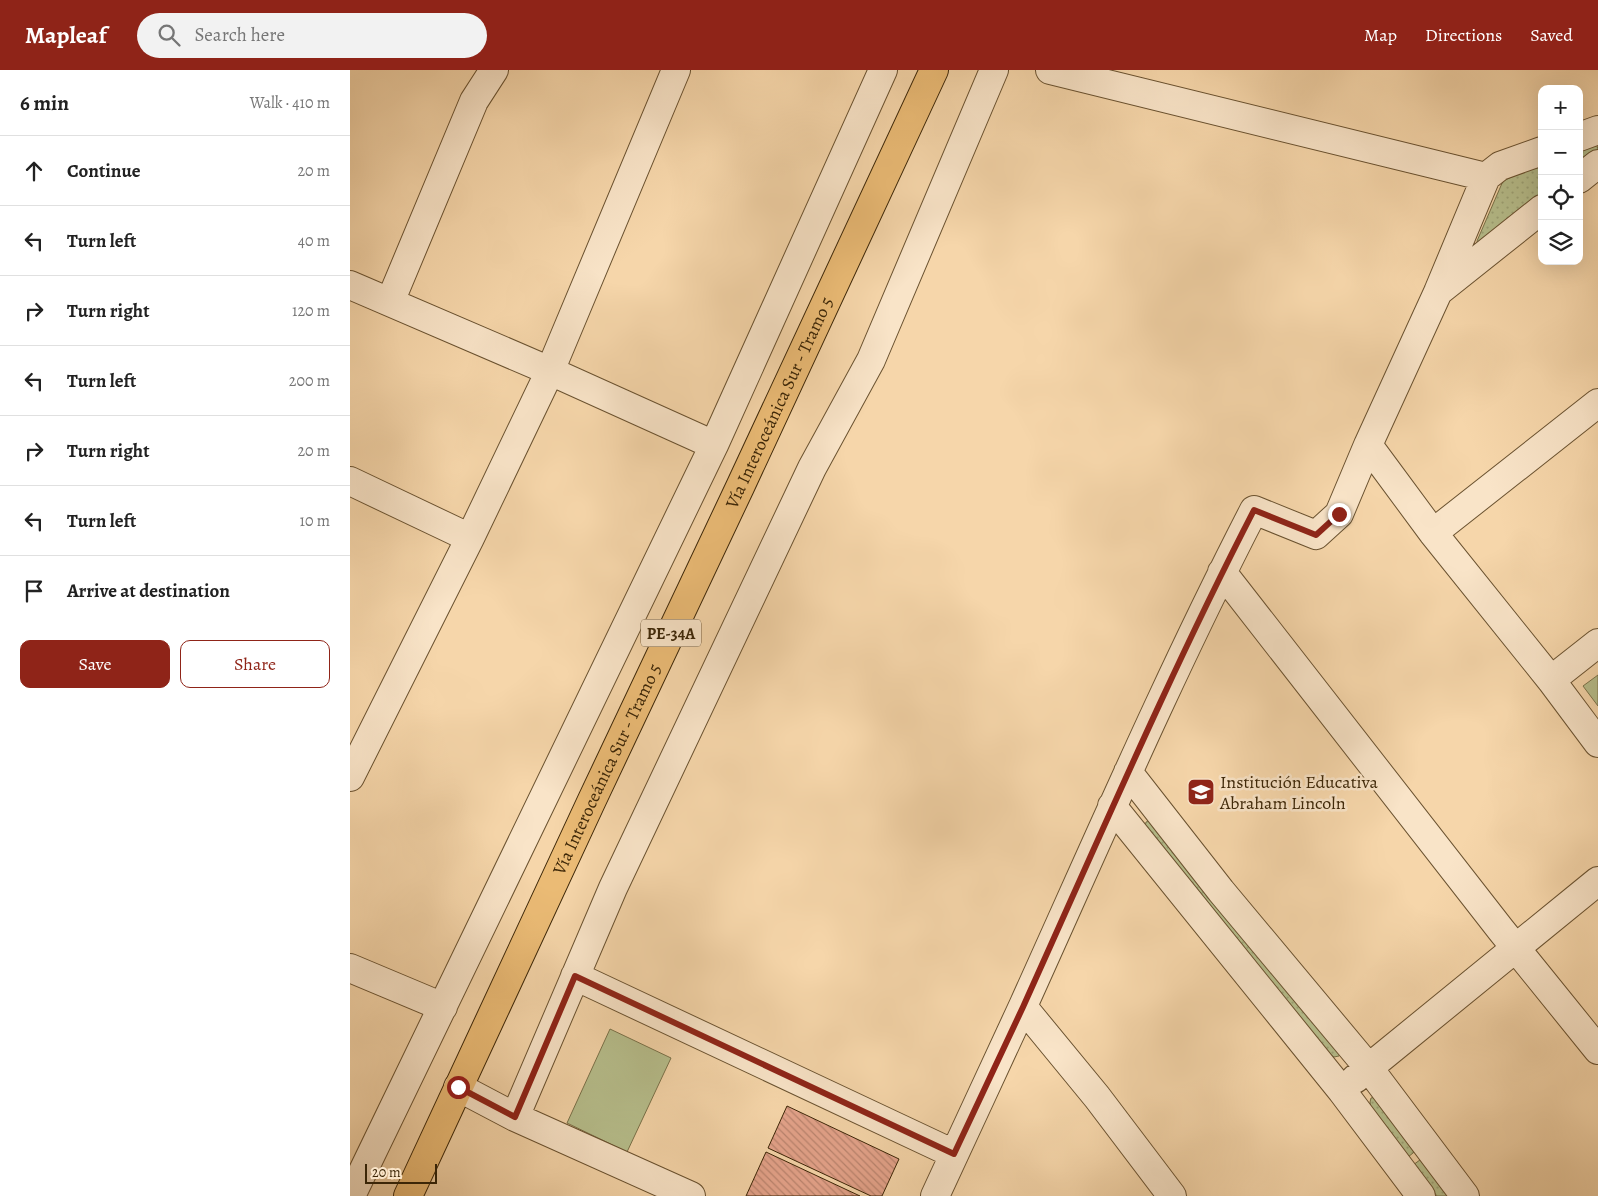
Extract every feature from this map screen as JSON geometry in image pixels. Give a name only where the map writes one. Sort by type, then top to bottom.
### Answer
[{"type":"highway","name":"Vía Interoceánica Sur - Tramo 5","points":[[408,1196],[934,70]]},
{"type":"street","points":[[390,302],[474,101],[494,70]]},
{"type":"street","points":[[350,774],[470,538],[550,371],[676,70]]},
{"type":"street","points":[[515,1117],[613,888],[812,468],[870,360],[994,70]]},
{"type":"street","points":[[1050,70],[1486,177]]},
{"type":"street","points":[[351,1196],[714,445],[878,71]]},
{"type":"street","points":[[1583,136],[1598,130]]},
{"type":"street","points":[[935,1196],[1023,1007],[1112,806],[1222,572],[1254,510],[1316,535],[1339,514],[1368,445],[1438,292],[1486,177],[1500,166],[1538,152]]},
{"type":"street","points":[[1583,176],[1598,164]]},
{"type":"street","points":[[1438,292],[1538,212]]},
{"type":"street","points":[[350,285],[550,371],[714,445]]},
{"type":"street","points":[[1433,533],[1598,402]]},
{"type":"street","points":[[1368,445],[1433,533],[1551,680],[1598,743]]},
{"type":"street","points":[[350,481],[470,538]]},
{"type":"street","points":[[1222,572],[1515,948],[1598,1050]]},
{"type":"street","points":[[1551,680],[1598,643]]},
{"type":"street","points":[[1128,772],[1221,891],[1368,1067],[1464,1196]]},
{"type":"street","points":[[1112,806],[1342,1091],[1418,1195]]},
{"type":"street","points":[[1342,1091],[1368,1067],[1598,881]]},
{"type":"street","points":[[350,968],[443,1007]]},
{"type":"street","points":[[575,976],[954,1154]]},
{"type":"street","points":[[1023,1007],[1097,1097],[1172,1196]]},
{"type":"street","points":[[458,1087],[515,1117],[691,1196]]},
{"type":"green space","points":[[1594,142],[1598,150],[1583,162],[1583,146]]},
{"type":"green space","points":[[1538,165],[1538,197],[1478,245],[1477,241],[1503,181]]},
{"type":"green space","points":[[1598,675],[1598,706],[1583,686]]},
{"type":"green space","points":[[1150,821],[1341,1053],[1339,1056],[1334,1057],[1331,1055],[1202,901],[1145,827],[1146,822]]},
{"type":"green space","points":[[610,1029],[671,1058],[627,1152],[567,1123]]},
{"type":"green space","points":[[1376,1097],[1418,1149],[1408,1157],[1371,1109],[1371,1098]]},
{"type":"green space","points":[[1424,1157],[1453,1196],[1437,1196],[1413,1165]]},
{"type":"building","points":[[787,1106],[899,1159],[882,1196],[871,1196],[768,1148]]},
{"type":"building","points":[[766,1152],[860,1196],[746,1196]]},
{"type":"place","name":"Institución Educativa Abraham Lincoln","points":[[1201,792]]},
{"type":"route","points":[[458,1087],[515,1117],[575,976],[954,1154],[1023,1007],[1112,806],[1222,572],[1254,510],[1316,535],[1339,514]]}]
